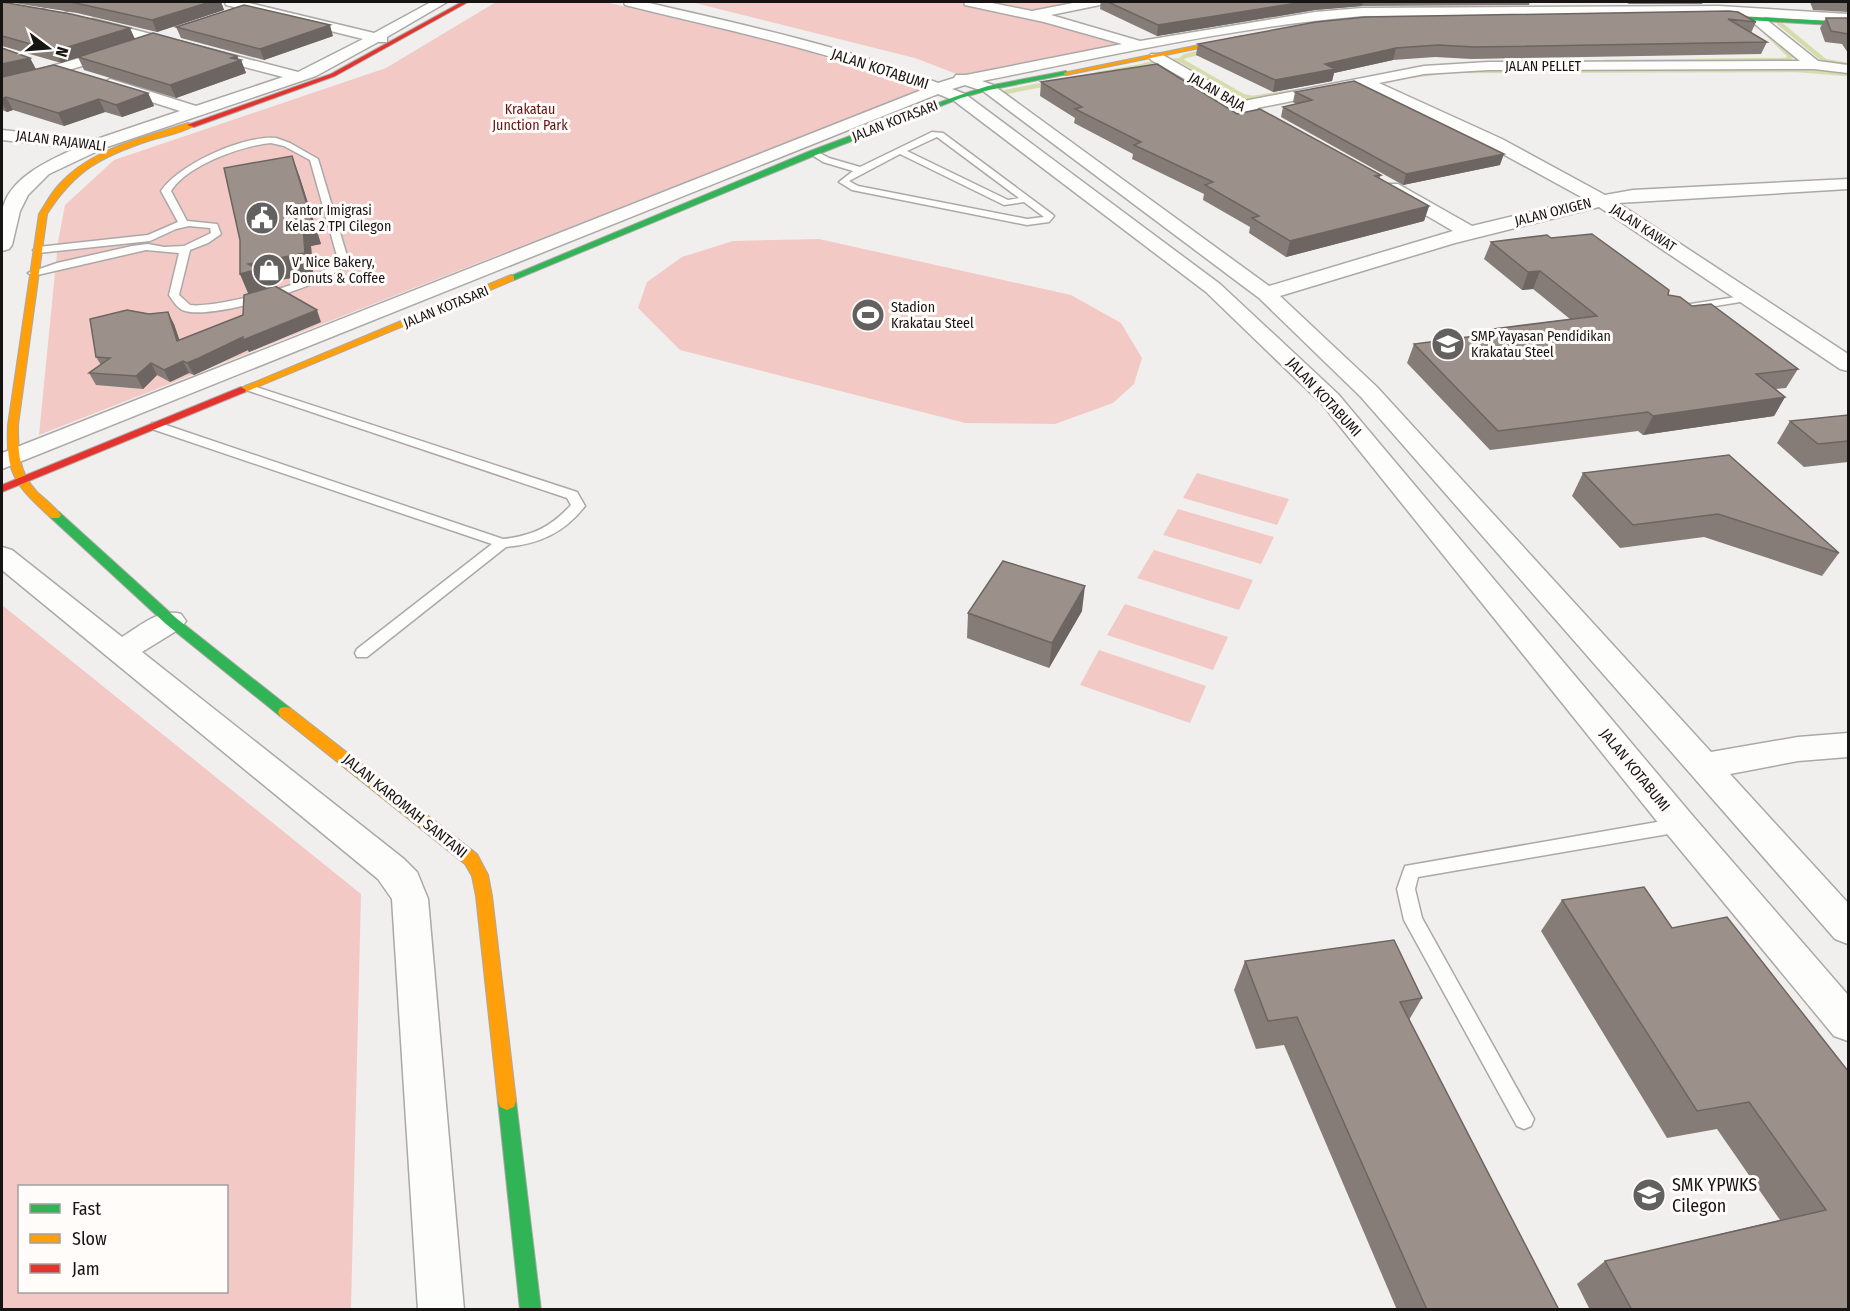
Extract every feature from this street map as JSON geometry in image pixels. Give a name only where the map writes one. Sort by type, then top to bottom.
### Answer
[{"type":"street","points":[[2,24],[84,2]]},
{"type":"street","points":[[231,2],[393,41]]},
{"type":"street","points":[[2,244],[11,211],[20,193],[43,170],[95,145],[299,77],[440,2]]},
{"type":"street","points":[[20,482],[7,460],[7,427],[43,214],[61,187],[80,171],[120,149],[333,75],[465,2]]},
{"type":"street","name":"JALAN KOTABUMI","points":[[630,2],[960,85],[1266,294],[1369,392],[1848,928]]},
{"type":"street","name":"JALAN KOTABUMI","points":[[670,2],[784,28],[924,67]]},
{"type":"street","points":[[970,2],[1031,15],[1140,45]]},
{"type":"street","points":[[1031,15],[1095,2]]},
{"type":"street","name":"JALAN KOTASARI","points":[[7,460],[960,85],[1140,45],[1316,16],[1397,10],[1570,5],[1848,18]]},
{"type":"street","points":[[222,16],[253,7]]},
{"type":"street","points":[[12,8],[44,12],[158,39],[299,77]]},
{"type":"street","points":[[1751,14],[1814,65]]},
{"type":"street","name":"JALAN KOTASARI","points":[[2,489],[813,153],[960,85],[1154,56],[1329,23],[1407,18],[1751,14],[1848,24]]},
{"type":"street","points":[[1316,16],[1329,23]]},
{"type":"street","points":[[2,86],[61,70],[185,29]]},
{"type":"street","name":"JALAN BAJA","points":[[1154,56],[1272,123]]},
{"type":"street","points":[[31,61],[199,111]]},
{"type":"street","name":"JALAN PELLET","points":[[1241,106],[1366,84],[1424,70],[1488,66],[1814,65],[1848,69]]},
{"type":"street","name":"JALAN KAWAT","points":[[1366,84],[1496,143],[1601,200],[1848,364]]},
{"type":"street","name":"JALAN KOTABUMI","points":[[960,85],[1213,288],[1330,399],[1680,825],[1848,1023]]},
{"type":"street","name":"JALAN RAJAWALI","points":[[5,132],[120,149]]},
{"type":"street","points":[[1376,180],[1470,232]]},
{"type":"street","name":"JALAN OXIGEN","points":[[1266,294],[1418,246],[1601,200],[1633,195],[1848,184]]},
{"type":"street","points":[[1330,399],[1369,392]]},
{"type":"street","name":"JALAN KAROMAH SANTANI","points":[[20,482],[171,621],[471,859],[480,875],[484,896],[531,1310]]},
{"type":"street","points":[[2,556],[391,869],[404,883],[410,899],[441,1310]]},
{"type":"street","points":[[120,652],[171,621]]},
{"type":"street","points":[[1703,766],[1798,749],[1848,745]]},
{"type":"lane","points":[[902,152],[964,197],[1026,222],[1046,220],[1049,216],[1046,211],[1026,199],[945,136],[935,134],[861,170],[843,182],[855,188],[964,197],[1007,203],[1026,199]]},
{"type":"lane","points":[[183,223],[166,191],[168,183],[180,174],[249,144],[273,140],[314,159],[342,256],[337,267],[318,275],[237,304],[208,311],[187,308],[174,295],[185,249]]},
{"type":"lane","points":[[813,153],[826,160],[861,170]]},
{"type":"lane","points":[[33,273],[150,242],[163,229],[183,223],[214,226],[216,234],[205,242],[185,249],[164,250],[150,242],[38,250]]},
{"type":"lane","points":[[1676,310],[1749,298]]},
{"type":"lane","points":[[156,426],[502,543],[529,542],[556,530],[578,506],[572,495],[250,388]]},
{"type":"lane","points":[[362,652],[502,543]]},
{"type":"lane","points":[[1524,1119],[1413,920],[1406,889],[1411,871],[1680,825]]},
{"type":"green space","name":"Krakatau Junction Park","points":[[496,2],[605,2],[795,47],[919,90],[39,435],[58,242],[65,205],[114,160],[386,68]]},
{"type":"green space","points":[[691,2],[1100,2],[1036,13],[1130,46],[972,80],[915,58]]},
{"type":"green space","points":[[819,239],[1071,295],[1121,323],[1142,358],[1134,384],[1113,403],[1055,424],[965,423],[680,350],[638,308],[647,282],[682,257],[733,241]]},
{"type":"green space","points":[[1197,473],[1289,499],[1277,525],[1183,498]]},
{"type":"green space","points":[[1178,509],[1274,537],[1261,564],[1163,535]]},
{"type":"green space","points":[[1154,550],[1253,580],[1239,610],[1137,578]]},
{"type":"green space","points":[[1125,604],[1228,637],[1213,670],[1107,635]]},
{"type":"green space","points":[[2,605],[361,894],[351,1309],[2,1309]]},
{"type":"green space","points":[[1099,650],[1206,686],[1190,723],[1080,685]]},
{"type":"building","points":[[2,2],[71,14],[130,28],[55,51],[2,36]]},
{"type":"building","points":[[71,2],[210,2],[152,20]]},
{"type":"building","points":[[1108,2],[1304,2],[1158,25]]},
{"type":"building","points":[[244,5],[330,25],[260,49],[176,27]]},
{"type":"building","points":[[1738,12],[1756,22],[1728,19],[1767,42],[1475,47],[1438,45],[1396,48],[1325,64],[1335,69],[1275,80],[1198,44],[1316,22],[1366,17]]},
{"type":"building","points":[[1826,18],[1848,18],[1848,34],[1831,31]]},
{"type":"building","points":[[153,33],[237,56],[231,58],[241,60],[170,85],[78,57]]},
{"type":"building","points":[[2,48],[30,58],[2,64]]},
{"type":"building","points":[[1157,64],[1237,114],[1260,109],[1381,175],[1375,176],[1429,206],[1290,241],[1252,218],[1259,216],[1205,185],[1213,182],[1134,145],[1141,142],[1075,109],[1082,107],[1041,82]]},
{"type":"building","points":[[54,65],[148,93],[116,105],[99,99],[58,113],[6,97],[2,99],[2,77]]},
{"type":"building","points":[[1354,81],[1504,154],[1406,174],[1283,107],[1312,100],[1295,92]]},
{"type":"building","points":[[292,156],[313,224],[303,226],[305,253],[248,264],[258,269],[240,274],[240,240],[224,168]]},
{"type":"building","points":[[1592,234],[1669,290],[1668,295],[1680,297],[1692,306],[1711,304],[1798,369],[1756,374],[1785,397],[1653,416],[1648,412],[1498,431],[1414,344],[1498,333],[1493,329],[1597,316],[1540,271],[1528,272],[1491,242],[1547,235],[1551,238]]},
{"type":"building","points":[[275,286],[317,310],[243,340],[243,337],[187,363],[183,361],[164,370],[151,363],[136,376],[89,373],[110,358],[96,357],[90,319],[127,310],[149,314],[168,312],[177,341],[243,315],[244,295]]},
{"type":"building","points":[[1848,415],[1848,441],[1818,444],[1790,421]]},
{"type":"building","points":[[1729,455],[1839,553],[1718,514],[1633,525],[1583,473]]},
{"type":"building","points":[[1003,561],[1085,586],[1052,643],[968,613]]},
{"type":"building","points":[[1644,887],[1672,928],[1727,917],[1848,1071],[1848,1310],[1632,1310],[1605,1261],[1826,1210],[1749,1102],[1697,1111],[1562,900]]},
{"type":"building","points":[[1394,940],[1422,998],[1400,1002],[1559,1310],[1427,1310],[1297,1017],[1268,1021],[1245,961]]},
{"type":"waterway","points":[[1779,23],[1825,61],[1848,65]]},
{"type":"waterway","points":[[1605,62],[1786,60],[1791,57],[1761,28]]},
{"type":"waterway","points":[[1180,60],[1185,56],[1207,51]]},
{"type":"waterway","points":[[1144,65],[1180,60]]},
{"type":"waterway","points":[[1180,60],[1243,96],[1252,98],[1299,91]]},
{"type":"waterway","points":[[1097,74],[1148,65]]},
{"type":"waterway","points":[[1467,71],[1797,70],[1848,74]]},
{"type":"waterway","points":[[1410,76],[1441,72]]},
{"type":"waterway","points":[[1001,96],[1006,92],[1051,83]]},
{"type":"traffic: fast","points":[[1701,16],[1848,24]]},
{"type":"traffic: fast","points":[[511,278],[813,153],[959,97],[988,88],[1066,73]]},
{"type":"traffic: fast","points":[[55,515],[171,621],[285,712]]},
{"type":"traffic: fast","points":[[507,1101],[531,1310]]},
{"type":"traffic: slow","points":[[1066,73],[1243,38]]},
{"type":"traffic: slow","points":[[55,515],[24,485],[15,468],[13,457],[13,425],[43,214],[61,187],[89,164],[122,148],[191,125]]},
{"type":"traffic: slow","points":[[241,390],[511,278]]},
{"type":"traffic: slow","points":[[285,712],[471,859],[480,875],[484,896],[507,1101]]},
{"type":"traffic: jam","points":[[191,125],[333,75],[465,2]]},
{"type":"traffic: jam","points":[[2,489],[241,390]]},
{"type":"place","name":"Kantor Imigrasi Kelas 2 TPI Cilegon","points":[[262,218]]},
{"type":"place","name":"V' Nice Bakery, Donuts & Coffee","points":[[269,270]]},
{"type":"place","name":"Stadion Krakatau Steel","points":[[868,315]]},
{"type":"place","name":"SMP Yayasan Pendidikan Krakatau Steel","points":[[1448,344]]},
{"type":"place","name":"SMK YPWKS Cilegon","points":[[1649,1195]]}]
